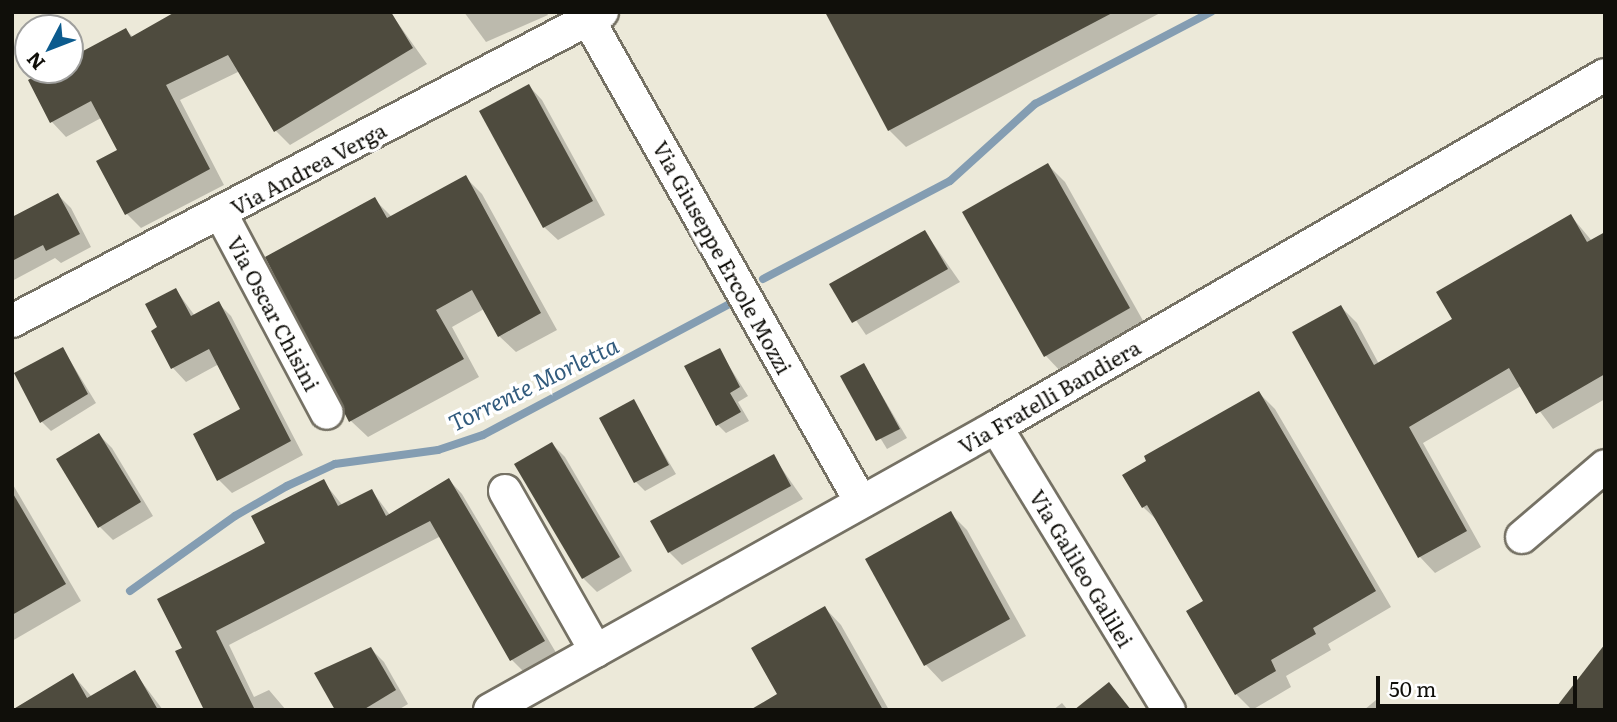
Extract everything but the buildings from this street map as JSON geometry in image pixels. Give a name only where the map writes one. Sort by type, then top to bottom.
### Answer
[{"type":"street","name":"Via Andrea Verga","points":[[12,321],[221,214],[592,15]]},
{"type":"street","name":"Via Giuseppe Ercole Mozzi","points":[[592,15],[862,502]]},
{"type":"street","name":"Via Fratelli Bandiera","points":[[490,710],[996,427],[1605,75]]},
{"type":"street","name":"Via Oscar Chisini","points":[[221,214],[327,413]]},
{"type":"street","name":"Via Galileo Galilei","points":[[996,427],[1169,710]]},
{"type":"street","points":[[1522,537],[1605,466]]},
{"type":"street","points":[[505,491],[596,651]]},
{"type":"waterway","name":"Torrente Morletta","points":[[763,279],[950,181],[1035,104],[1211,12]]},
{"type":"waterway","name":"Torrente Morletta","points":[[130,591],[235,516],[287,486],[335,464],[438,450],[483,435],[728,305]]}]
